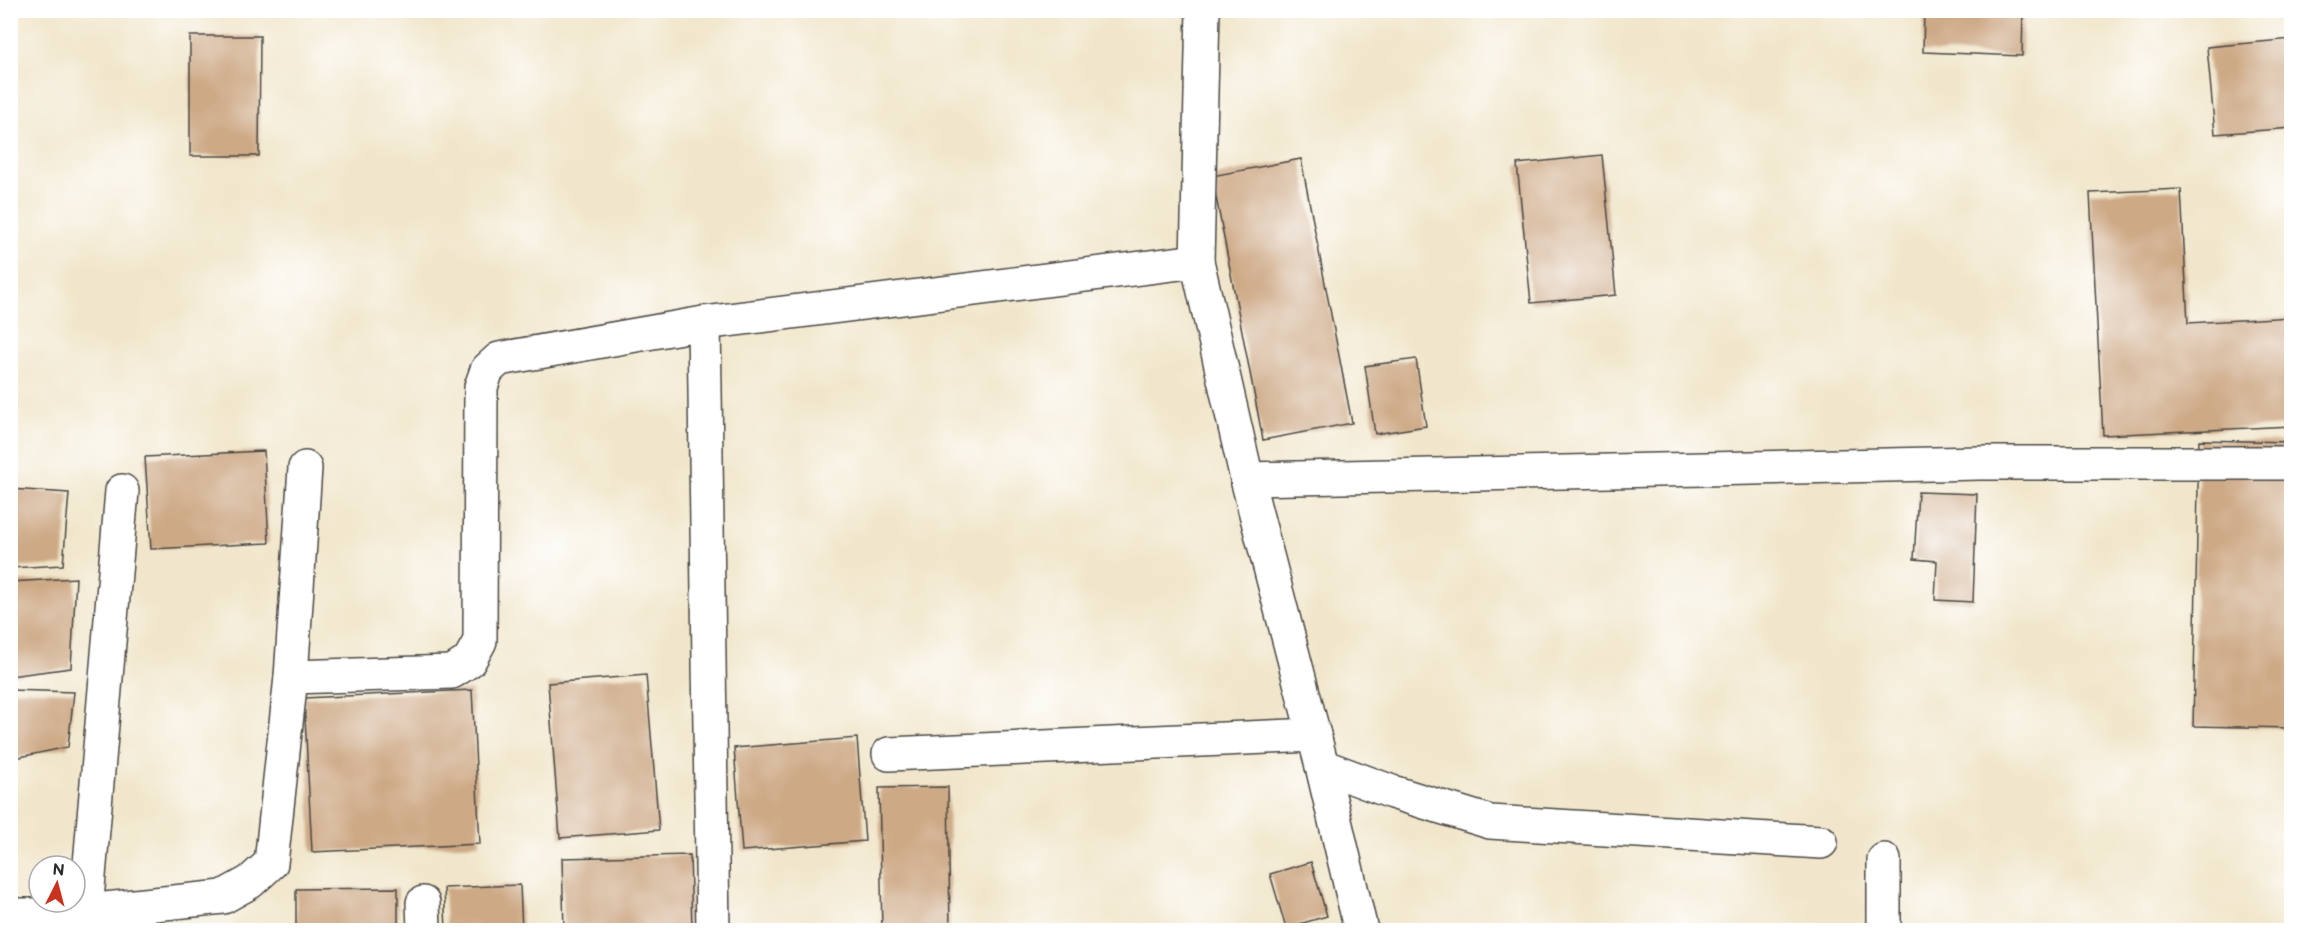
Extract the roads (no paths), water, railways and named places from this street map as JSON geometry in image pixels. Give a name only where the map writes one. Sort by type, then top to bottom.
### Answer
[{"type":"street","points":[[1203,10],[1197,261],[1247,479],[1322,766],[1361,930]]},
{"type":"street","points":[[291,677],[452,672],[469,661],[480,641],[481,387],[487,370],[499,359],[704,323],[1197,261]]},
{"type":"street","points":[[704,323],[713,930]]},
{"type":"street","points":[[1247,479],[1980,463],[2292,463]]},
{"type":"street","points":[[87,911],[223,897],[250,882],[271,863],[291,677],[305,468]]},
{"type":"street","points":[[87,899],[122,491]]},
{"type":"street","points":[[889,754],[1314,735]]},
{"type":"street","points":[[1322,766],[1392,792],[1490,822],[1821,842]]},
{"type":"street","points":[[1884,860],[1884,930]]},
{"type":"street","points":[[10,915],[46,923],[76,914]]}]
